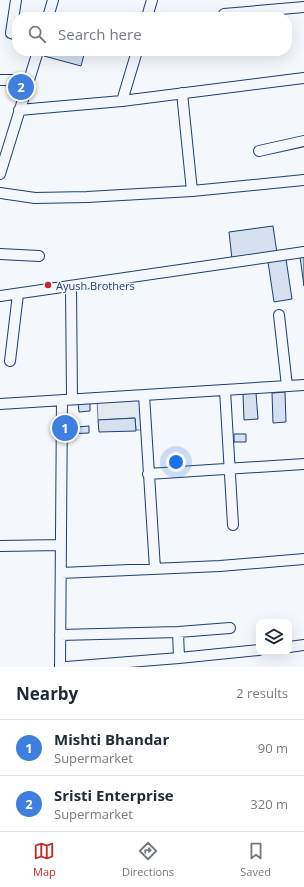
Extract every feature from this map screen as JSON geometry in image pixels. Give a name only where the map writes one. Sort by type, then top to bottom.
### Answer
[{"type":"street","points":[[14,12],[16,0]]},
{"type":"street","points":[[49,12],[53,0]]},
{"type":"street","points":[[148,12],[152,0]]},
{"type":"street","points":[[247,12],[304,7]]},
{"type":"street","points":[[0,174],[2,157],[36,56]]},
{"type":"street","points":[[122,101],[136,56]]},
{"type":"street","points":[[19,110],[122,101],[304,78]]},
{"type":"street","points":[[0,80],[29,80]]},
{"type":"street","points":[[182,93],[192,191]]},
{"type":"street","points":[[259,151],[304,141]]},
{"type":"street","points":[[0,193],[35,198],[87,197],[192,191],[304,180]]},
{"type":"street","points":[[0,296],[304,252]]},
{"type":"street","points":[[0,254],[39,256]]},
{"type":"street","points":[[60,667],[61,545],[71,286]]},
{"type":"street","points":[[10,361],[18,294]]},
{"type":"street","points":[[279,314],[287,386]]},
{"type":"street","points":[[0,404],[304,386]]},
{"type":"street","points":[[225,390],[233,525]]},
{"type":"street","points":[[144,395],[155,569]]},
{"type":"street","points":[[148,474],[304,464]]},
{"type":"street","points":[[0,546],[61,545]]},
{"type":"street","points":[[61,573],[220,566],[304,559]]},
{"type":"street","points":[[60,635],[178,632],[230,628]]},
{"type":"street","points":[[178,632],[179,658]]},
{"type":"street","points":[[292,647],[304,645]]},
{"type":"street","points":[[66,667],[143,664],[179,658],[256,650]]},
{"type":"shaded area","points":[[97,399],[140,400],[142,430],[136,430],[135,418],[98,420]]},
{"type":"building","points":[[44,56],[84,56],[81,66]]},
{"type":"building","points":[[273,226],[277,253],[232,259],[229,232]]},
{"type":"building","points":[[304,256],[304,286],[300,257]]},
{"type":"building","points":[[286,259],[292,299],[274,302],[268,262]]},
{"type":"building","points":[[285,392],[286,422],[273,423],[272,393]]},
{"type":"building","points":[[256,393],[258,419],[244,420],[243,394]]},
{"type":"building","points":[[90,400],[90,411],[79,412],[78,401]]},
{"type":"building","points":[[135,418],[136,431],[99,432],[98,420]]},
{"type":"building","points":[[89,426],[89,433],[64,434],[64,428]]},
{"type":"building","points":[[234,434],[246,434],[246,442],[234,442]]},
{"type":"place","name":"Sristi Enterprise","points":[[21,87]]},
{"type":"place","name":"Ayush Brothers","points":[[48,285]]},
{"type":"place","name":"Mishti Bhandar","points":[[65,428]]}]
